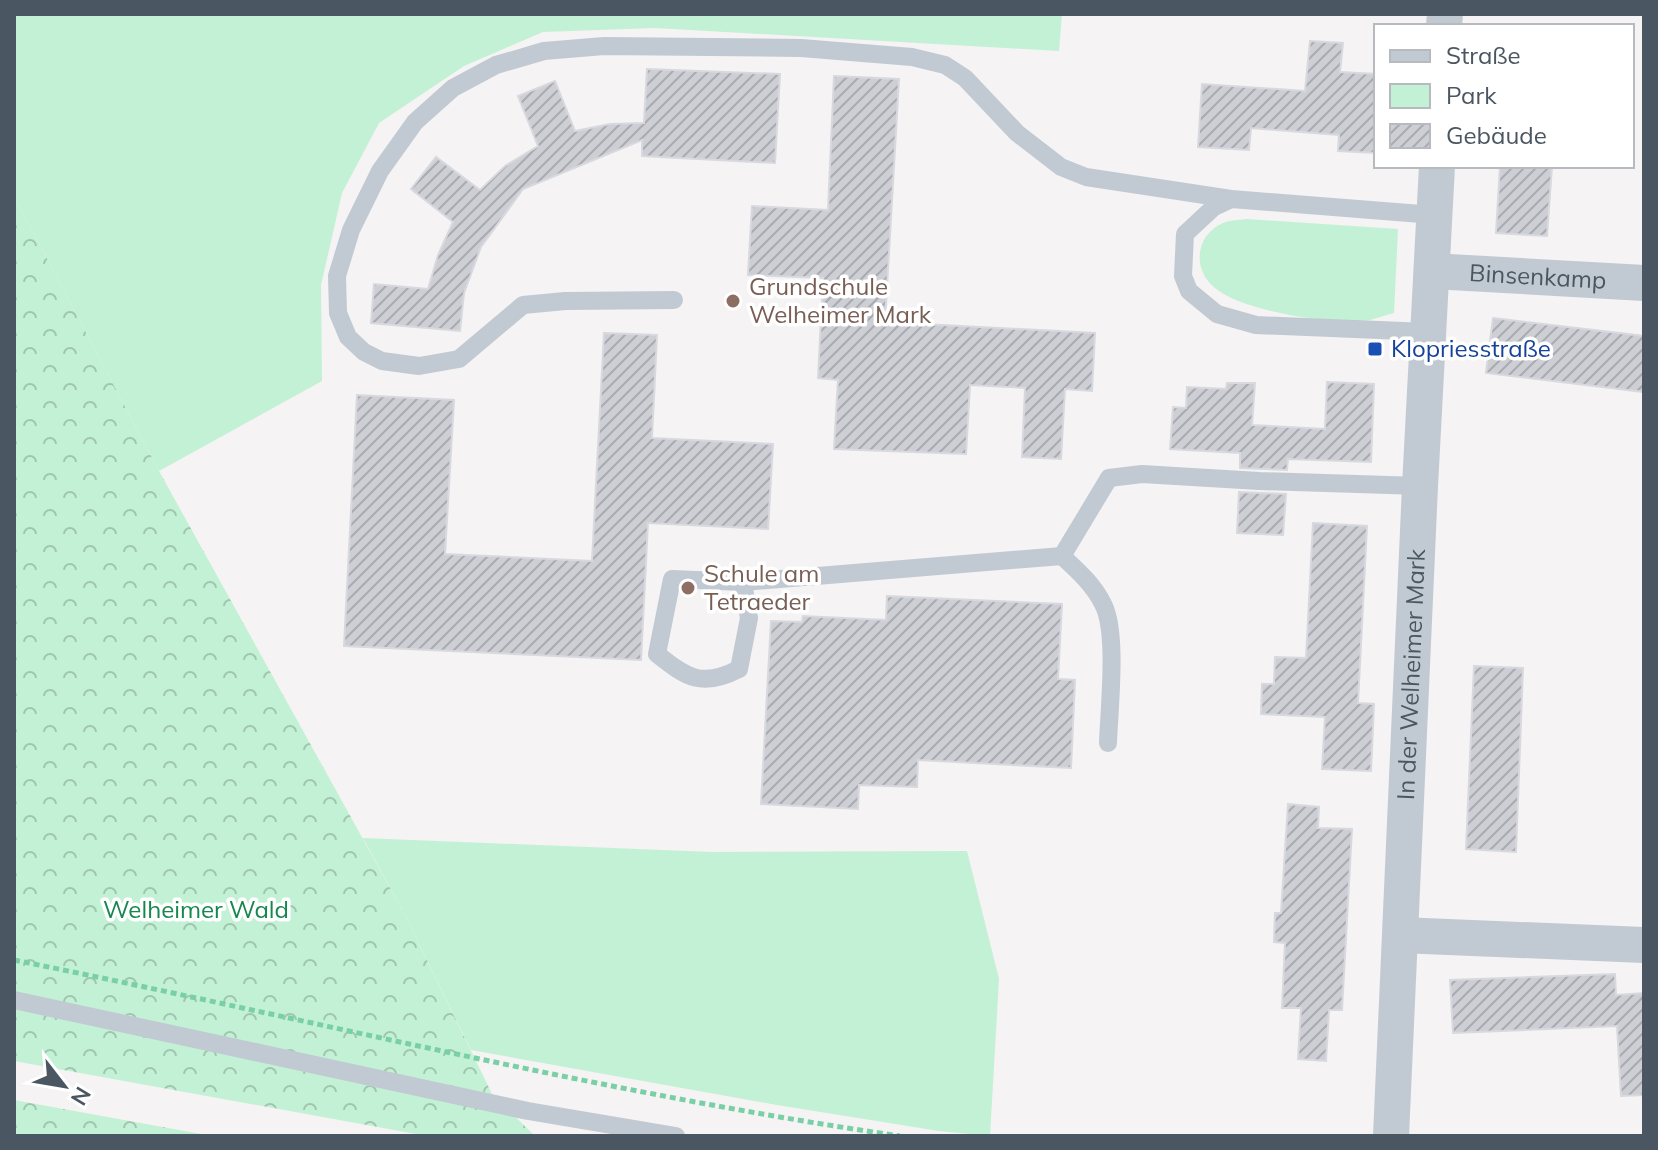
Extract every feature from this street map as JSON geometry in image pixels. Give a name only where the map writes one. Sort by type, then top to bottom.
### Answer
[{"type":"street","name":"In der Welheimer Mark","points":[[1391,1136],[1437,168]]},
{"type":"street","name":"Binsenkamp","points":[[1432,271],[1644,283]]},
{"type":"street","points":[[1400,935],[1644,945]]},
{"type":"lane","points":[[674,300],[565,301],[523,305],[459,359],[419,366],[382,361],[364,352],[348,337],[338,313],[337,276],[351,230],[380,171],[415,122],[453,88],[496,65],[544,51],[604,46],[801,48],[912,57],[945,65],[965,78],[1017,133],[1061,167],[1086,177],[1231,199],[1434,215]]},
{"type":"lane","points":[[1231,199],[1214,207],[1185,234],[1183,276],[1189,291],[1201,304],[1217,314],[1256,325],[1428,332]]},
{"type":"lane","points":[[1062,556],[1109,478],[1142,474],[1420,486]]},
{"type":"lane","points":[[743,582],[749,618],[739,669],[718,680],[683,675],[657,654],[672,579],[743,582],[1062,556],[1089,581],[1105,607],[1111,635],[1108,743]]},
{"type":"lane","points":[[14,1000],[528,1111],[676,1136]]},
{"type":"path","points":[[14,960],[535,1070],[900,1136]]},
{"type":"green space","points":[[14,14],[1062,14],[1059,51],[655,28],[543,32],[464,66],[379,123],[342,193],[321,285],[322,381],[159,471],[14,196]]},
{"type":"green space","name":"Welheimer Wald","points":[[14,196],[159,471],[404,913],[492,1094],[535,1136],[427,1136],[14,1061]]},
{"type":"green space","points":[[1247,219],[1398,229],[1394,313],[1354,321],[1289,315],[1246,304],[1215,288],[1208,281],[1200,263],[1202,244],[1214,228],[1223,223]]},
{"type":"green space","points":[[363,838],[712,852],[967,851],[999,979],[990,1136],[777,1105],[471,1050],[404,913]]},
{"type":"green space","points":[[14,1100],[212,1136],[14,1136]]},
{"type":"building","points":[[1310,41],[1343,43],[1340,72],[1374,74],[1374,153],[1338,151],[1339,135],[1251,128],[1249,150],[1198,147],[1202,84],[1305,91]]},
{"type":"building","points":[[647,69],[780,74],[775,163],[642,156],[642,140],[523,189],[481,247],[464,293],[460,331],[371,323],[374,284],[428,289],[438,255],[453,222],[411,189],[436,157],[480,190],[505,166],[538,146],[518,96],[555,81],[575,131],[610,124],[644,123]]},
{"type":"building","points":[[834,76],[899,79],[885,322],[1095,333],[1092,391],[1065,389],[1061,459],[1022,457],[1025,388],[970,385],[966,454],[834,449],[838,380],[818,378],[823,278],[748,275],[752,206],[828,210]]},
{"type":"building","points":[[1500,168],[1552,168],[1547,236],[1496,233]]},
{"type":"building","points":[[1493,318],[1644,336],[1644,392],[1486,373]]},
{"type":"building","points":[[604,333],[657,335],[652,438],[773,444],[768,529],[648,523],[641,660],[344,646],[357,395],[454,400],[445,554],[592,561]]},
{"type":"building","points":[[1327,382],[1374,384],[1371,462],[1288,459],[1287,470],[1240,468],[1240,453],[1170,449],[1173,407],[1186,408],[1187,387],[1226,389],[1227,383],[1255,383],[1252,425],[1325,429]]},
{"type":"building","points":[[1239,492],[1286,494],[1283,535],[1237,533]]},
{"type":"building","points":[[1313,523],[1367,526],[1358,703],[1374,704],[1371,771],[1322,769],[1325,717],[1261,714],[1262,684],[1274,684],[1275,657],[1306,658]]},
{"type":"building","points":[[887,596],[1062,604],[1058,679],[1075,680],[1071,768],[918,760],[917,787],[859,785],[858,809],[761,804],[771,621],[802,622],[803,616],[886,620]]},
{"type":"building","points":[[1474,666],[1523,668],[1516,852],[1466,849]]},
{"type":"building","points":[[1288,804],[1319,807],[1318,828],[1352,829],[1342,1010],[1329,1010],[1326,1061],[1298,1059],[1301,1008],[1282,1008],[1285,943],[1274,942],[1275,913],[1281,913]]},
{"type":"building","points":[[1615,974],[1616,995],[1644,993],[1644,1095],[1621,1096],[1617,1026],[1453,1033],[1450,980]]},
{"type":"place","name":"Grundschule Welheimer Mark","points":[[733,301]]},
{"type":"place","name":"Klopriesstraße","points":[[1375,349]]},
{"type":"place","name":"Schule am Tetraeder","points":[[688,588]]}]
